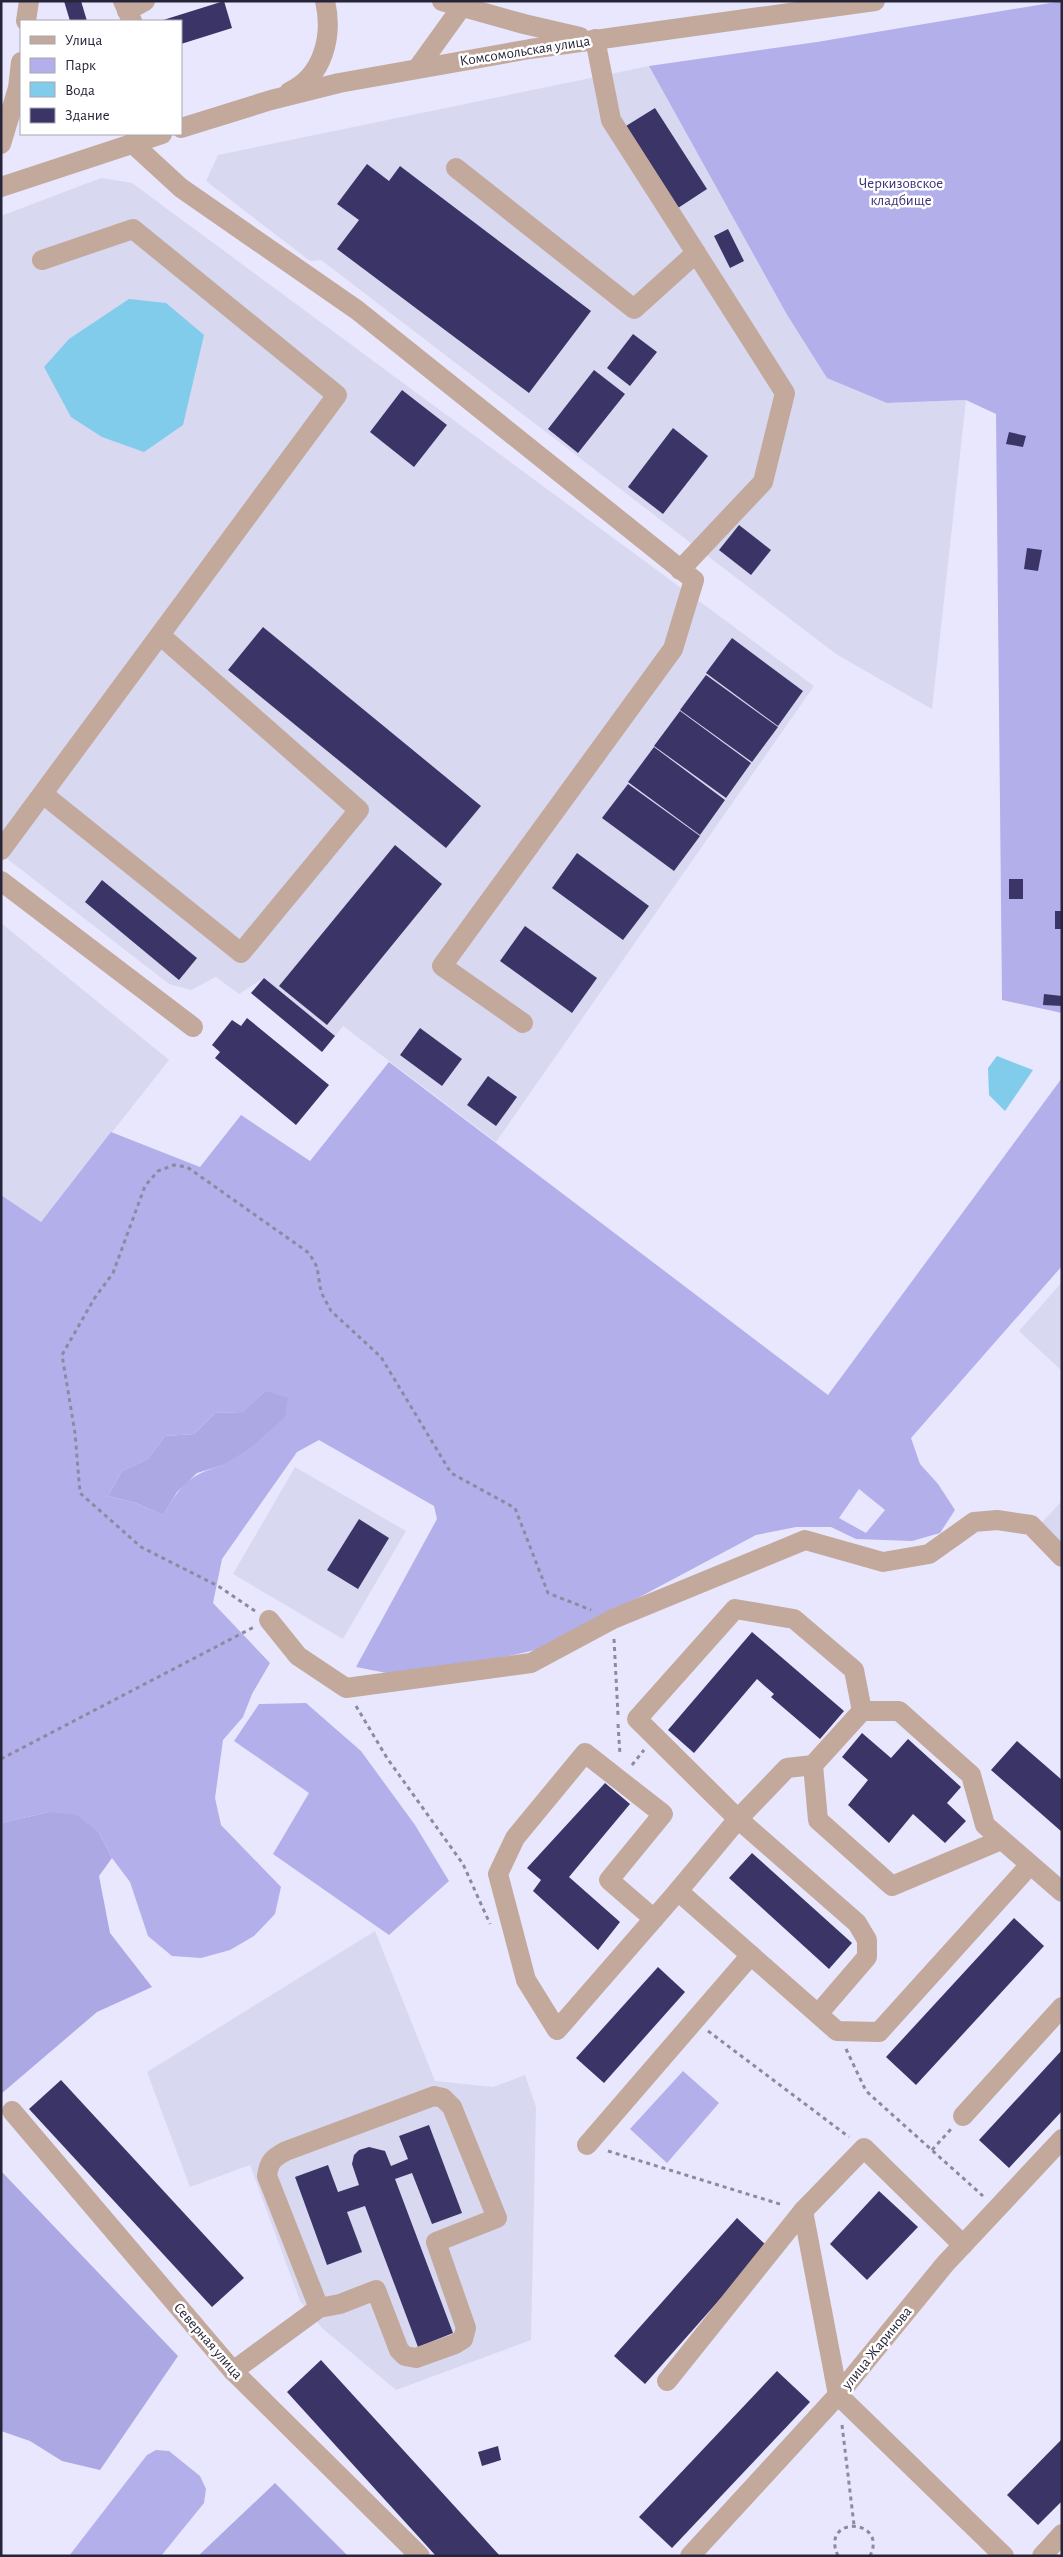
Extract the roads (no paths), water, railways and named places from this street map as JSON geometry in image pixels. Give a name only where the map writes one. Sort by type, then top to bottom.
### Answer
[{"type":"street","points":[[26,20],[29,1]]},
{"type":"street","points":[[127,11],[145,1]]},
{"type":"street","points":[[271,100],[292,90],[309,76],[322,58],[329,37],[329,16],[325,1]]},
{"type":"street","points":[[442,1],[464,5],[560,33],[595,39],[611,120],[785,393],[763,482],[680,570]]},
{"type":"street","name":"Комсомольская улица","points":[[182,126],[271,100],[339,83],[416,69],[595,39],[875,1]]},
{"type":"street","points":[[416,69],[464,5]]},
{"type":"street","points":[[1,144],[18,88],[20,71]]},
{"type":"street","points":[[1,186],[159,135]]},
{"type":"street","points":[[132,143],[180,188],[357,310],[694,580],[673,649],[442,966],[523,1023]]},
{"type":"street","points":[[456,168],[634,309],[696,253]]},
{"type":"street","points":[[1,850],[338,395],[133,229],[42,260]]},
{"type":"street","points":[[43,794],[241,953],[359,810],[160,635]]},
{"type":"street","points":[[1,882],[192,1027]]},
{"type":"street","points":[[269,1620],[298,1656],[346,1688],[531,1663],[613,1620],[805,1540],[883,1562],[929,1554],[974,1522],[997,1520],[1031,1524],[1062,1557]]},
{"type":"street","points":[[818,2014],[867,1957],[867,1940],[858,1924],[738,1819],[637,1719],[734,1608],[794,1619],[854,1670],[862,1712]]},
{"type":"street","points":[[654,1919],[609,1880],[663,1814],[585,1753],[515,1838],[498,1874],[526,1980],[557,2030],[654,1919],[738,1819],[787,1768],[813,1765],[862,1712],[899,1711],[971,1775],[985,1825],[1062,1892]]},
{"type":"street","points":[[813,1765],[818,1820],[892,1886],[1001,1840]]},
{"type":"street","points":[[678,1891],[837,2030],[879,2032],[1030,1865]]},
{"type":"street","points":[[587,2145],[751,1954]]},
{"type":"street","points":[[963,2116],[1062,2007]]},
{"type":"street","points":[[233,2371],[319,2308],[340,2304],[376,2290],[399,2350],[405,2356],[416,2358],[455,2344],[463,2339],[466,2328],[436,2242],[497,2218],[452,2107],[444,2098],[434,2096],[295,2148],[274,2158],[269,2163],[267,2176],[319,2308]]},
{"type":"street","name":"Северная улица","points":[[12,2111],[233,2371],[420,2556]]},
{"type":"street","name":"улица Жаринова","points":[[690,2556],[838,2395],[962,2245],[1062,2139]]},
{"type":"street","points":[[667,2382],[803,2211],[864,2148],[962,2245]]},
{"type":"street","points":[[803,2211],[838,2395],[1004,2556]]},
{"type":"street","points":[[1042,2556],[1062,2534]]},
{"type":"water","points":[[129,299],[166,303],[204,335],[183,425],[144,452],[102,437],[71,417],[44,367],[69,339]]},
{"type":"water","points":[[997,1056],[1033,1070],[1005,1111],[989,1095],[988,1068]]},
{"type":"park label","name":"Черкизовское кладбище","points":[[901,192]]}]
